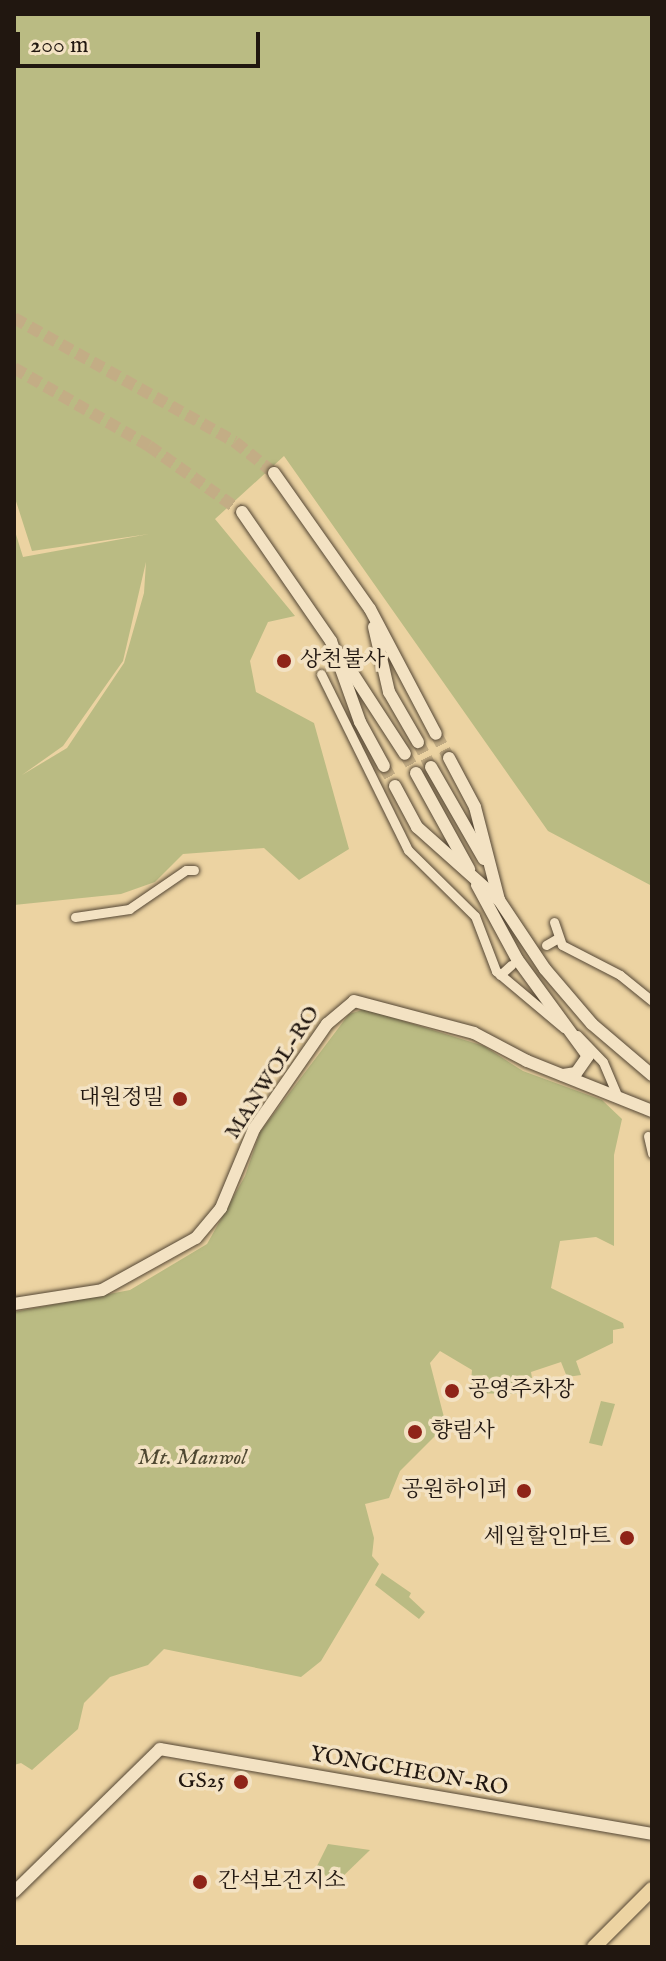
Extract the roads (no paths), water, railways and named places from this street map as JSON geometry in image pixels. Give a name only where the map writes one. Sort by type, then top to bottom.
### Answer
[{"type":"main road","points":[[274,473],[370,609],[436,734]]},
{"type":"main road","points":[[242,512],[378,705],[405,754]]},
{"type":"main road","points":[[370,609],[389,692],[418,742]]},
{"type":"main road","points":[[331,641],[360,722],[384,766]]},
{"type":"main road","points":[[449,758],[475,807],[499,900]]},
{"type":"main road","points":[[431,767],[493,876]]},
{"type":"main road","points":[[416,773],[517,959],[563,1027],[588,1056],[576,1073],[563,1075]]},
{"type":"main road","points":[[395,786],[417,827],[499,900],[545,969],[592,1024],[652,1075]]},
{"type":"main road","name":"MANWOL-RO","points":[[14,1304],[102,1290],[196,1238],[221,1208],[254,1129],[327,1024],[348,1003],[362,1000],[474,1033],[563,1075],[652,1111]]},
{"type":"main road","name":"YONGCHEON-RO","points":[[14,1892],[160,1749],[652,1834]]},
{"type":"main road","points":[[594,1947],[652,1889]]},
{"type":"street","points":[[321,674],[408,850],[475,916],[500,975],[593,1049],[618,1098]]},
{"type":"street","points":[[75,917],[129,909],[186,870],[194,870]]},
{"type":"street","points":[[554,922],[558,938],[571,952],[620,975],[652,1001]]},
{"type":"street","points":[[546,945],[558,938]]},
{"type":"street","points":[[500,975],[511,965]]},
{"type":"street","points":[[648,1136],[652,1154]]},
{"type":"tunnel","points":[[14,318],[235,442],[274,473]]},
{"type":"tunnel","points":[[14,368],[149,446],[242,512]]},
{"type":"tunnel","points":[[436,734],[449,758]]},
{"type":"tunnel","points":[[418,742],[431,767]]},
{"type":"tunnel","points":[[405,754],[416,773]]},
{"type":"tunnel","points":[[384,766],[395,786]]},
{"type":"place","name":"상천불사","points":[[284,661]]},
{"type":"place","name":"대원정밀","points":[[180,1099]]},
{"type":"place","name":"공영주차장","points":[[452,1391]]},
{"type":"place","name":"향림사","points":[[415,1432]]},
{"type":"place","name":"공원하이퍼","points":[[524,1491]]},
{"type":"place","name":"세일할인마트","points":[[627,1538]]},
{"type":"place","name":"GS25","points":[[241,1782]]},
{"type":"place","name":"간석보건지소","points":[[200,1882]]},
{"type":"park label","name":"Mt. Manwol","points":[[192,1459]]}]
